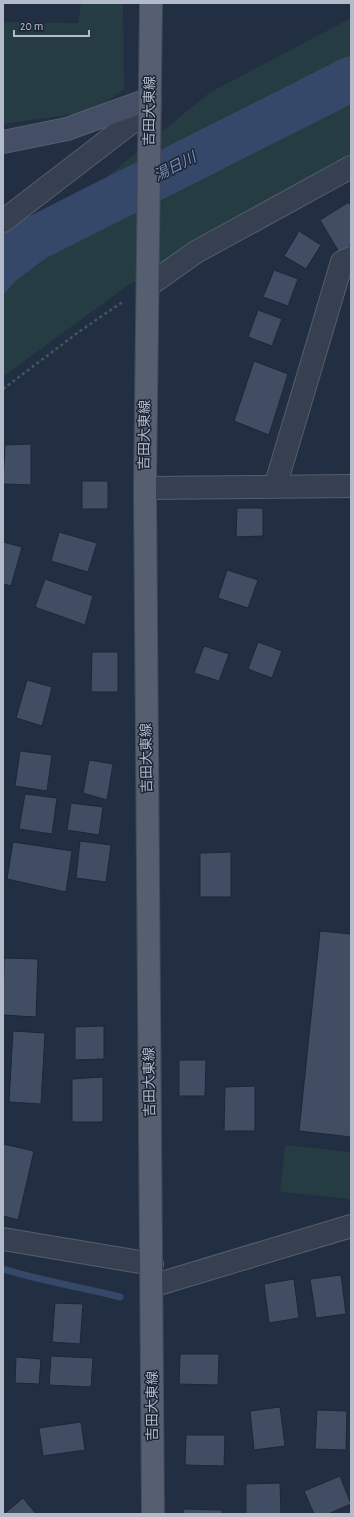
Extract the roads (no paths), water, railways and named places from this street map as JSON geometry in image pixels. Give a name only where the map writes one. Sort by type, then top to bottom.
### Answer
[{"type":"main road","name":"吉田大東線","points":[[151,3],[145,488],[154,1514]]},
{"type":"street","points":[[3,142],[67,129],[150,109]]},
{"type":"street","points":[[3,221],[150,109]]},
{"type":"street","points":[[148,280],[351,167]]},
{"type":"street","points":[[275,487],[342,262],[351,258]]},
{"type":"street","points":[[145,488],[351,486]]},
{"type":"street","points":[[152,1286],[351,1226]]},
{"type":"street","points":[[3,1239],[152,1264]]},
{"type":"water","points":[[55,228],[35,259],[3,295],[3,266]]},
{"type":"waterway","name":"湯日川","points":[[3,262],[34,239],[351,79]]},
{"type":"waterway","points":[[3,1269],[120,1297]]}]
